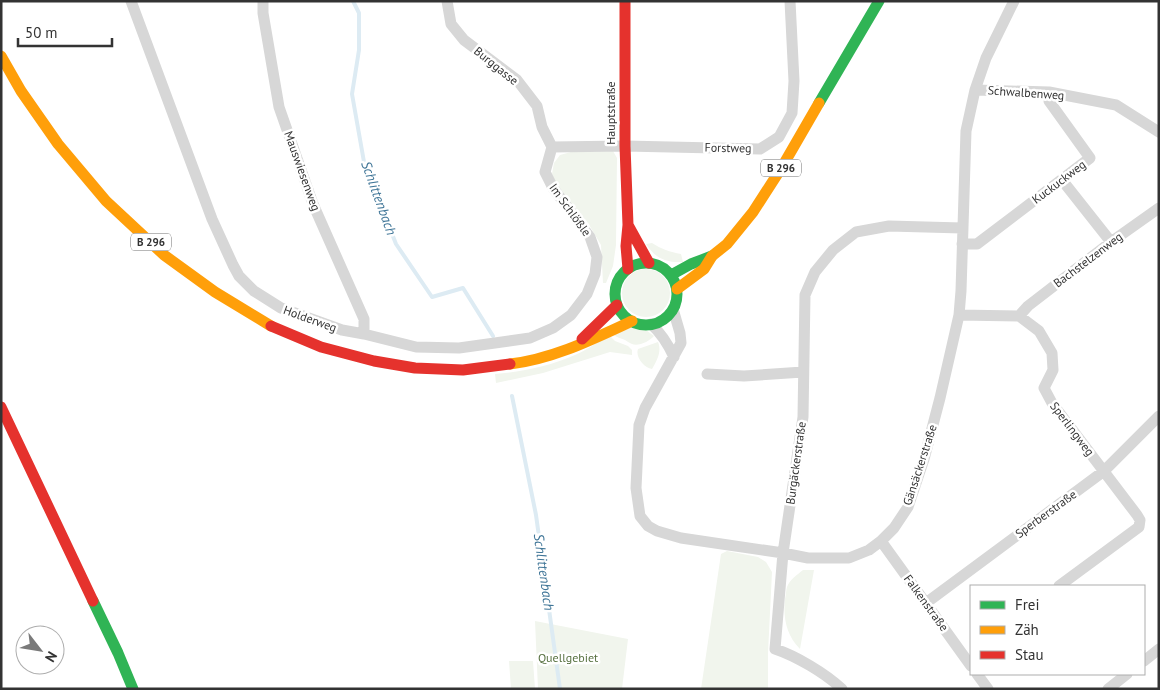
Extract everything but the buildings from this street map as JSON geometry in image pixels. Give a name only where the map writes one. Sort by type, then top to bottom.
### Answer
[{"type":"main road","name":"Hauptstraße","points":[[625,1],[625,146],[628,225],[626,246],[628,269]]},
{"type":"main road","name":"B 296","points":[[677,289],[704,269],[712,256],[727,244],[753,212],[782,167],[879,1]]},
{"type":"main road","name":"B 296","points":[[1,56],[21,91],[58,144],[106,201],[164,255],[215,292],[270,326],[321,347],[374,361],[415,368],[463,370],[522,363],[573,348],[632,321]]},
{"type":"main road","name":"Hauptstraße","points":[[628,225],[649,263]]},
{"type":"main road","name":"B 296","points":[[671,275],[688,264],[712,256]]},
{"type":"main road","points":[[642,263],[649,263],[665,269],[671,275],[677,289],[677,299],[668,316],[660,322],[641,324],[626,317],[617,305],[616,285],[628,269],[642,263]]},
{"type":"main road","name":"B 296","points":[[573,348],[617,305]]},
{"type":"main road","points":[[1,407],[118,653],[133,689]]},
{"type":"street","name":"Holderweg","points":[[131,1],[212,219],[233,265],[239,276],[254,291],[280,308],[342,330],[416,347],[459,348],[530,338],[553,328],[571,314],[587,294],[595,274]]},
{"type":"street","name":"Mauswiesenweg","points":[[263,1],[263,14],[279,107],[313,204],[364,319],[364,334]]},
{"type":"street","name":"Burggasse","points":[[447,1],[451,24],[464,40],[517,80],[537,106],[542,127],[552,147]]},
{"type":"street","name":"Forstweg","points":[[625,146],[760,149],[779,138],[792,112],[794,81],[790,1]]},
{"type":"street","name":"Gänsäckerstraße","points":[[673,309],[680,332],[681,343],[650,400],[639,425],[636,488],[640,516],[648,526],[657,531],[681,538],[808,558],[849,558],[869,550],[881,541],[894,528],[908,507],[924,459],[940,398],[959,315],[966,131],[975,90],[986,58],[1014,1]]},
{"type":"street","name":"Schwalbenweg","points":[[975,90],[1050,92],[1116,105],[1159,132]]},
{"type":"street","name":"Kuckuckweg","points":[[962,244],[977,244],[1090,158],[1049,101],[1050,92]]},
{"type":"street","points":[[552,147],[625,146]]},
{"type":"street","name":"Im Schlößle","points":[[552,147],[545,172],[553,188],[590,237],[597,257],[595,274]]},
{"type":"street","points":[[1062,180],[1111,242]]},
{"type":"street","name":"Bachstelzenweg","points":[[1019,316],[1028,306],[1111,242],[1159,208]]},
{"type":"street","name":"Burgäckerstraße","points":[[842,689],[833,680],[789,654],[775,649],[783,553],[803,417],[805,295],[815,272],[833,250],[856,232],[888,226],[962,228]]},
{"type":"street","points":[[959,315],[1019,316]]},
{"type":"street","name":"Sperlingweg","points":[[1019,316],[1039,332],[1052,353],[1052,370],[1044,388],[1052,403],[1140,520],[1139,526],[1059,585]]},
{"type":"street","points":[[651,324],[664,338],[674,357]]},
{"type":"street","points":[[706,374],[744,376],[803,372]]},
{"type":"street","name":"Sperberstraße","points":[[926,603],[1104,471],[1159,416]]},
{"type":"street","name":"Falkenstraße","points":[[881,541],[969,658]]},
{"type":"street","points":[[1145,660],[1159,649]]},
{"type":"street","points":[[978,675],[988,689]]},
{"type":"street","points":[[1108,689],[1126,675]]},
{"type":"green space","points":[[613,151],[617,158],[616,245],[613,266],[606,283],[603,283],[601,245],[588,223],[558,188],[552,174],[554,163],[560,155],[571,152]]},
{"type":"green space","points":[[652,243],[666,250],[681,254],[683,262],[671,262],[661,259],[646,244]]},
{"type":"green space","points":[[646,269],[655,271],[663,276],[668,284],[670,293],[668,302],[663,310],[655,315],[646,317],[637,315],[629,310],[624,302],[622,293],[624,284],[629,276],[637,271]]},
{"type":"green space","points":[[629,328],[646,330],[654,336],[644,343],[635,345],[614,335]]},
{"type":"green space","points":[[609,335],[615,341],[628,346],[632,350],[632,355],[610,352],[543,373],[496,383],[495,374],[526,370],[556,362],[584,351]]},
{"type":"green space","points":[[658,342],[658,356],[652,369],[643,364],[637,352],[638,349]]},
{"type":"green space","points":[[727,551],[758,557],[766,562],[772,572],[768,689],[701,689],[721,554]]},
{"type":"green space","points":[[803,570],[814,570],[800,649],[791,638],[786,626],[784,606],[788,584]]},
{"type":"green space","name":"Quellgebiet","points":[[535,621],[628,639],[622,689],[538,689]]},
{"type":"green space","points":[[509,661],[533,661],[535,689],[511,689]]},
{"type":"waterway","name":"Schlittenbach","points":[[353,1],[359,13],[359,50],[352,94],[364,162],[396,244],[432,297],[463,288],[493,336]]},
{"type":"waterway","name":"Schlittenbach","points":[[512,396],[536,515],[560,689]]},
{"type":"traffic: fast","points":[[819,103],[879,1]]},
{"type":"traffic: fast","points":[[671,275],[691,264],[712,256]]},
{"type":"traffic: fast","points":[[646,263],[663,268],[668,272],[672,277],[677,294],[672,311],[668,316],[663,320],[646,325],[629,320],[624,316],[620,311],[615,294],[620,277],[624,272],[629,268],[646,263]]},
{"type":"traffic: fast","points":[[93,601],[133,689]]},
{"type":"traffic: slow","points":[[1,56],[21,91],[58,144],[106,201],[164,255],[215,292],[271,326]]},
{"type":"traffic: slow","points":[[677,289],[704,269],[712,256],[727,244],[753,212],[819,103]]},
{"type":"traffic: slow","points":[[510,364],[557,353],[632,321]]},
{"type":"traffic: jam","points":[[625,1],[625,146],[628,225],[626,246],[628,269]]},
{"type":"traffic: jam","points":[[628,225],[649,263]]},
{"type":"traffic: jam","points":[[582,339],[617,305]]},
{"type":"traffic: jam","points":[[271,326],[321,347],[374,361],[415,368],[463,370],[510,364]]},
{"type":"traffic: jam","points":[[1,407],[93,601]]}]
